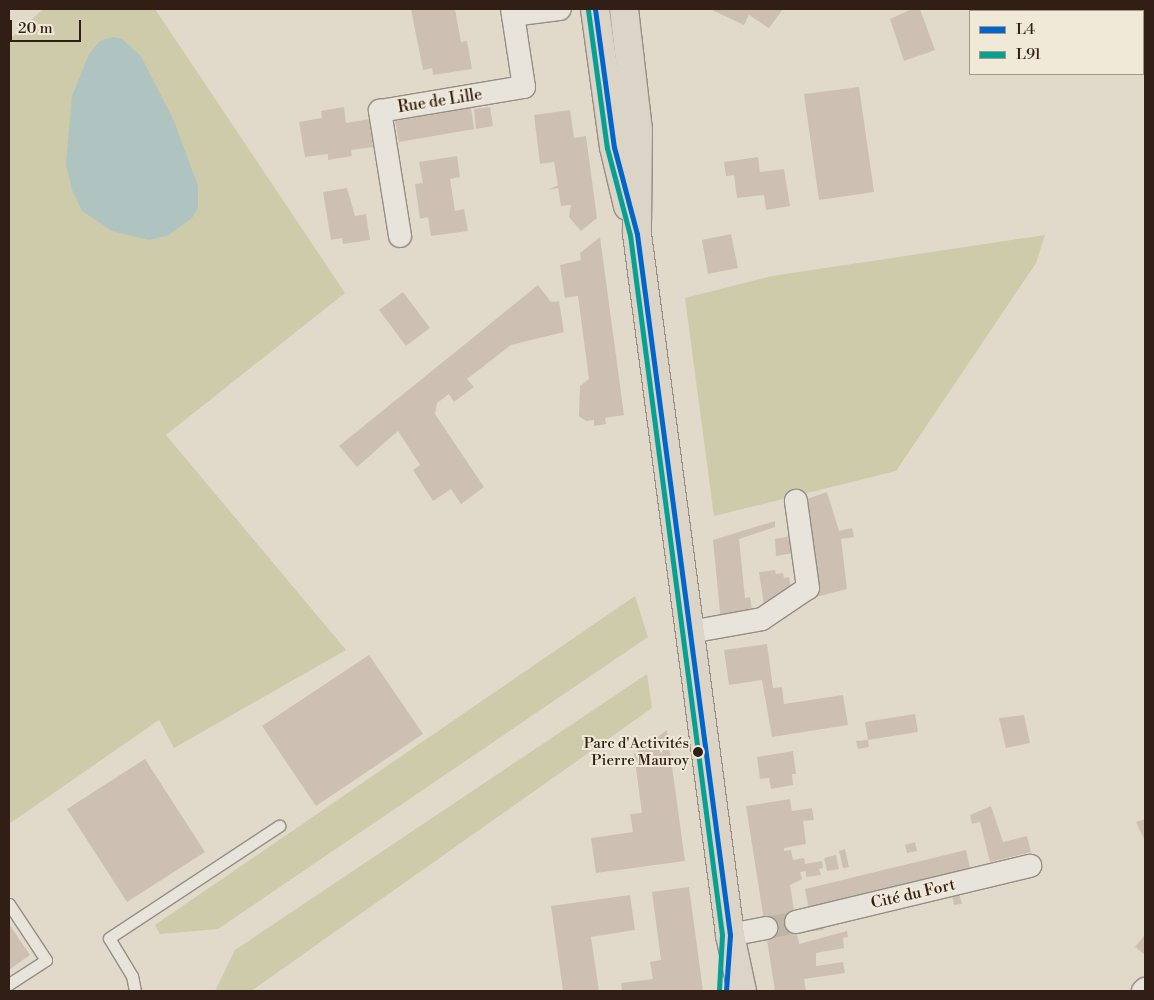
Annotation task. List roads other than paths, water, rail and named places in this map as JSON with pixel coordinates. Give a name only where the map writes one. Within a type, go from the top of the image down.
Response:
[{"type":"main road","points":[[594,9],[614,147],[637,234],[730,935],[742,991]]},
{"type":"main road","points":[[624,9],[638,130],[637,234]]},
{"type":"main road","points":[[726,991],[730,935]]},
{"type":"street","name":"Rue de Lille","points":[[400,236],[380,111],[524,87],[512,12],[560,9]]},
{"type":"street","points":[[690,632],[762,618],[808,588],[796,501]]},
{"type":"street","name":"Cité du Fort","points":[[796,922],[1030,866]]},
{"type":"street","points":[[730,935],[766,928]]},
{"type":"lane","points":[[135,991],[132,976],[109,938],[279,826]]},
{"type":"lane","points":[[9,904],[46,960],[9,984]]},
{"type":"tunnel","points":[[766,928],[796,922]]},
{"type":"place","name":"Parc d'Activités Pierre Mauroy","points":[[698,752]]}]
